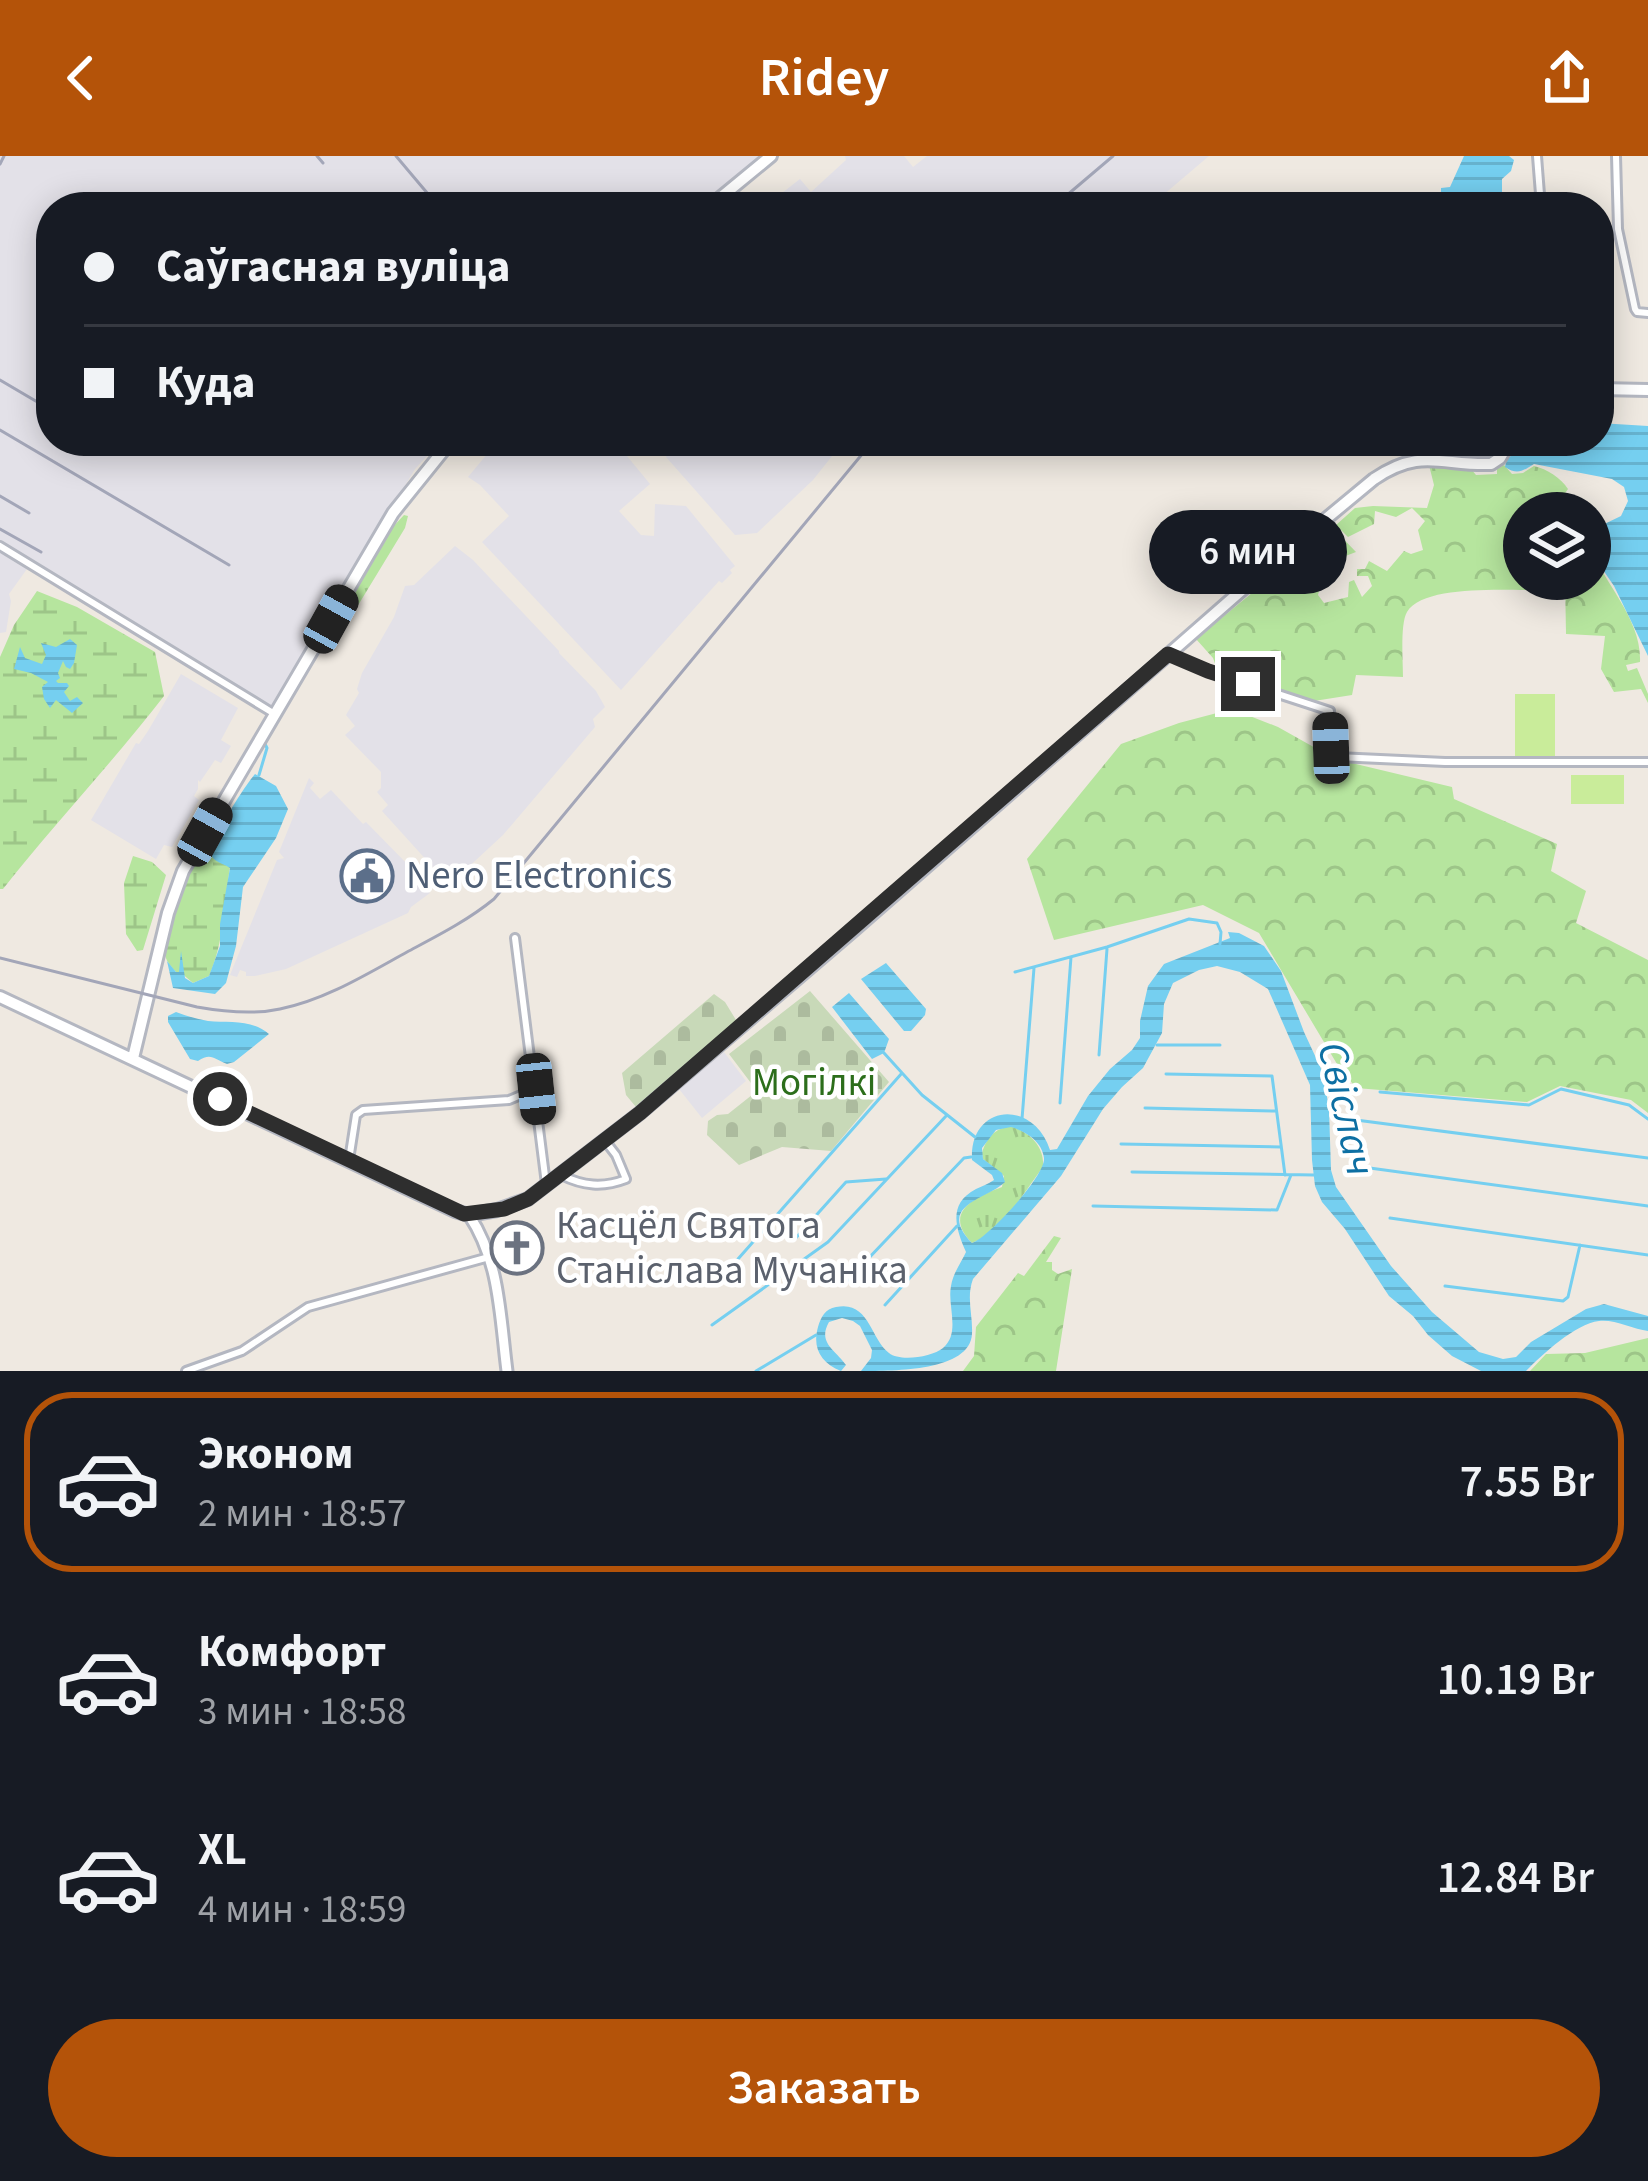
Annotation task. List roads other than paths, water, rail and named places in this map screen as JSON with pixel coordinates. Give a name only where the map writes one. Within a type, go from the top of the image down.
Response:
[{"type":"main road","points":[[727,192],[771,156]]},
{"type":"main road","points":[[1614,389],[1648,390]]},
{"type":"main road","points":[[133,1058],[175,892],[231,786],[393,513],[439,456]]},
{"type":"main road","points":[[0,997],[455,1211],[469,1215],[513,1206],[547,1186],[640,1113],[1378,476],[1418,460],[1491,464],[1501,456]]},
{"type":"street","points":[[1537,156],[1540,192]]},
{"type":"street","points":[[1616,156],[1619,237],[1635,309],[1648,313]]},
{"type":"street","points":[[0,546],[274,714]]},
{"type":"street","points":[[1168,654],[1330,710],[1331,748],[1337,757],[1445,763],[1648,762]]},
{"type":"street","points":[[515,938],[547,1186]]},
{"type":"street","points":[[349,1160],[356,1114],[362,1110],[508,1100],[536,1089]]},
{"type":"street","points":[[561,1175],[582,1185],[626,1179],[605,1140]]},
{"type":"street","points":[[469,1215],[490,1256],[507,1371]]},
{"type":"street","points":[[186,1371],[242,1351],[308,1307],[490,1256]]},
{"type":"water","points":[[1464,156],[1514,160],[1502,179],[1502,192],[1441,192],[1450,187]]},
{"type":"water","points":[[1614,424],[1648,426],[1648,656],[1611,582],[1611,521],[1621,516],[1628,501],[1624,487],[1612,479],[1534,464],[1513,471],[1505,467],[1507,457],[1614,456]]},
{"type":"water","points":[[70,639],[77,645],[74,663],[70,669],[63,661],[56,681],[67,683],[64,692],[70,701],[77,697],[83,703],[72,713],[56,700],[50,708],[42,687],[48,682],[14,669],[20,647],[25,658],[42,664],[46,655],[41,643],[56,647]]},
{"type":"water","points":[[255,774],[276,786],[288,809],[276,838],[243,887],[226,983],[215,994],[173,988],[167,961],[179,972],[181,951],[185,978],[193,983],[209,976],[220,946],[230,868],[213,858],[214,842]]},
{"type":"water","points":[[1228,932],[1239,933],[1264,946],[1281,971],[1323,1073],[1336,1187],[1391,1266],[1432,1312],[1479,1352],[1503,1359],[1516,1357],[1531,1342],[1586,1309],[1604,1304],[1648,1316],[1648,1331],[1611,1321],[1590,1323],[1526,1371],[1481,1371],[1452,1356],[1389,1296],[1322,1202],[1312,1160],[1310,1085],[1268,989],[1240,972],[1217,966],[1173,983],[1164,1004],[1162,1033],[1143,1068],[1103,1109],[1061,1176],[973,1279],[968,1346],[945,1362],[928,1366],[861,1371],[872,1350],[860,1326],[842,1318],[829,1322],[825,1335],[846,1365],[841,1371],[828,1364],[817,1348],[816,1335],[824,1314],[836,1307],[856,1309],[894,1356],[916,1357],[943,1348],[951,1335],[952,1281],[966,1252],[957,1226],[957,1209],[967,1195],[994,1180],[972,1160],[981,1128],[991,1119],[1017,1116],[1042,1133],[1050,1150],[1057,1149],[1088,1096],[1140,1038],[1148,986],[1164,964],[1230,938]],"holes":[[[1011,1127],[1040,1147],[1042,1166],[1015,1205],[972,1243],[962,1230],[962,1211],[1005,1182],[1002,1173],[983,1159],[982,1148],[996,1130]]]},
{"type":"water","points":[[886,963],[926,1009],[911,1031],[904,1031],[861,979]]},
{"type":"water","points":[[849,993],[889,1039],[884,1053],[872,1059],[832,1007]]},
{"type":"water","points":[[176,1012],[208,1021],[248,1024],[269,1034],[234,1062],[209,1057],[198,1061],[190,1059],[168,1022],[168,1016]]},
{"type":"waterway","points":[[259,775],[265,744]]},
{"type":"waterway","points":[[1015,972],[1189,919],[1217,923],[1220,944]]},
{"type":"waterway","points":[[1099,1055],[1107,949]]},
{"type":"waterway","points":[[1060,1103],[1071,957]]},
{"type":"waterway","points":[[1022,1119],[1034,968]]},
{"type":"waterway","points":[[1157,1045],[1220,1045]]},
{"type":"waterway","points":[[884,1053],[922,1095],[975,1137]]},
{"type":"waterway","points":[[738,1259],[902,1073]]},
{"type":"waterway","points":[[1166,1074],[1272,1076],[1285,1175]]},
{"type":"waterway","name":"Свіслач","points":[[1380,1092],[1529,1105],[1561,1089],[1629,1105],[1648,1119]]},
{"type":"waterway","points":[[1145,1108],[1275,1111]]},
{"type":"waterway","points":[[712,1325],[828,1242],[947,1115]]},
{"type":"waterway","name":"Свіслач","points":[[1356,1120],[1648,1158]]},
{"type":"waterway","points":[[1121,1144],[1281,1147]]},
{"type":"waterway","points":[[846,1282],[964,1158],[971,1157]]},
{"type":"waterway","name":"Свіслач","points":[[1355,1166],[1648,1206]]},
{"type":"waterway","points":[[1132,1172],[1314,1175]]},
{"type":"waterway","points":[[1093,1206],[1277,1210],[1291,1175]]},
{"type":"waterway","points":[[794,1240],[846,1182],[886,1179]]},
{"type":"waterway","points":[[1390,1218],[1648,1255]]},
{"type":"waterway","points":[[885,1305],[957,1226]]},
{"type":"waterway","points":[[1445,1286],[1563,1301],[1568,1297],[1580,1245]]},
{"type":"waterway","points":[[756,1371],[816,1335]]},
{"type":"railway","points":[[0,164],[4,156]]},
{"type":"railway","points":[[317,156],[323,163]]},
{"type":"railway","points":[[396,156],[426,192]]},
{"type":"railway","points":[[1071,192],[1113,156]]},
{"type":"railway","points":[[0,380],[36,401]]},
{"type":"railway","points":[[0,430],[36,451]]},
{"type":"railway","points":[[44,456],[229,565]]},
{"type":"railway","points":[[0,958],[197,1007],[260,1012],[329,993],[452,928],[494,899],[861,456]]},
{"type":"railway","points":[[0,496],[29,513]]},
{"type":"railway","points":[[0,529],[41,552]]},
{"type":"place","name":"Nero Electronics","points":[[367,876]]},
{"type":"place","name":"Касцёл Святога Станіслава Мучаніка","points":[[517,1248]]},
{"type":"park label","name":"Могілкі","points":[[814,1083]]}]
